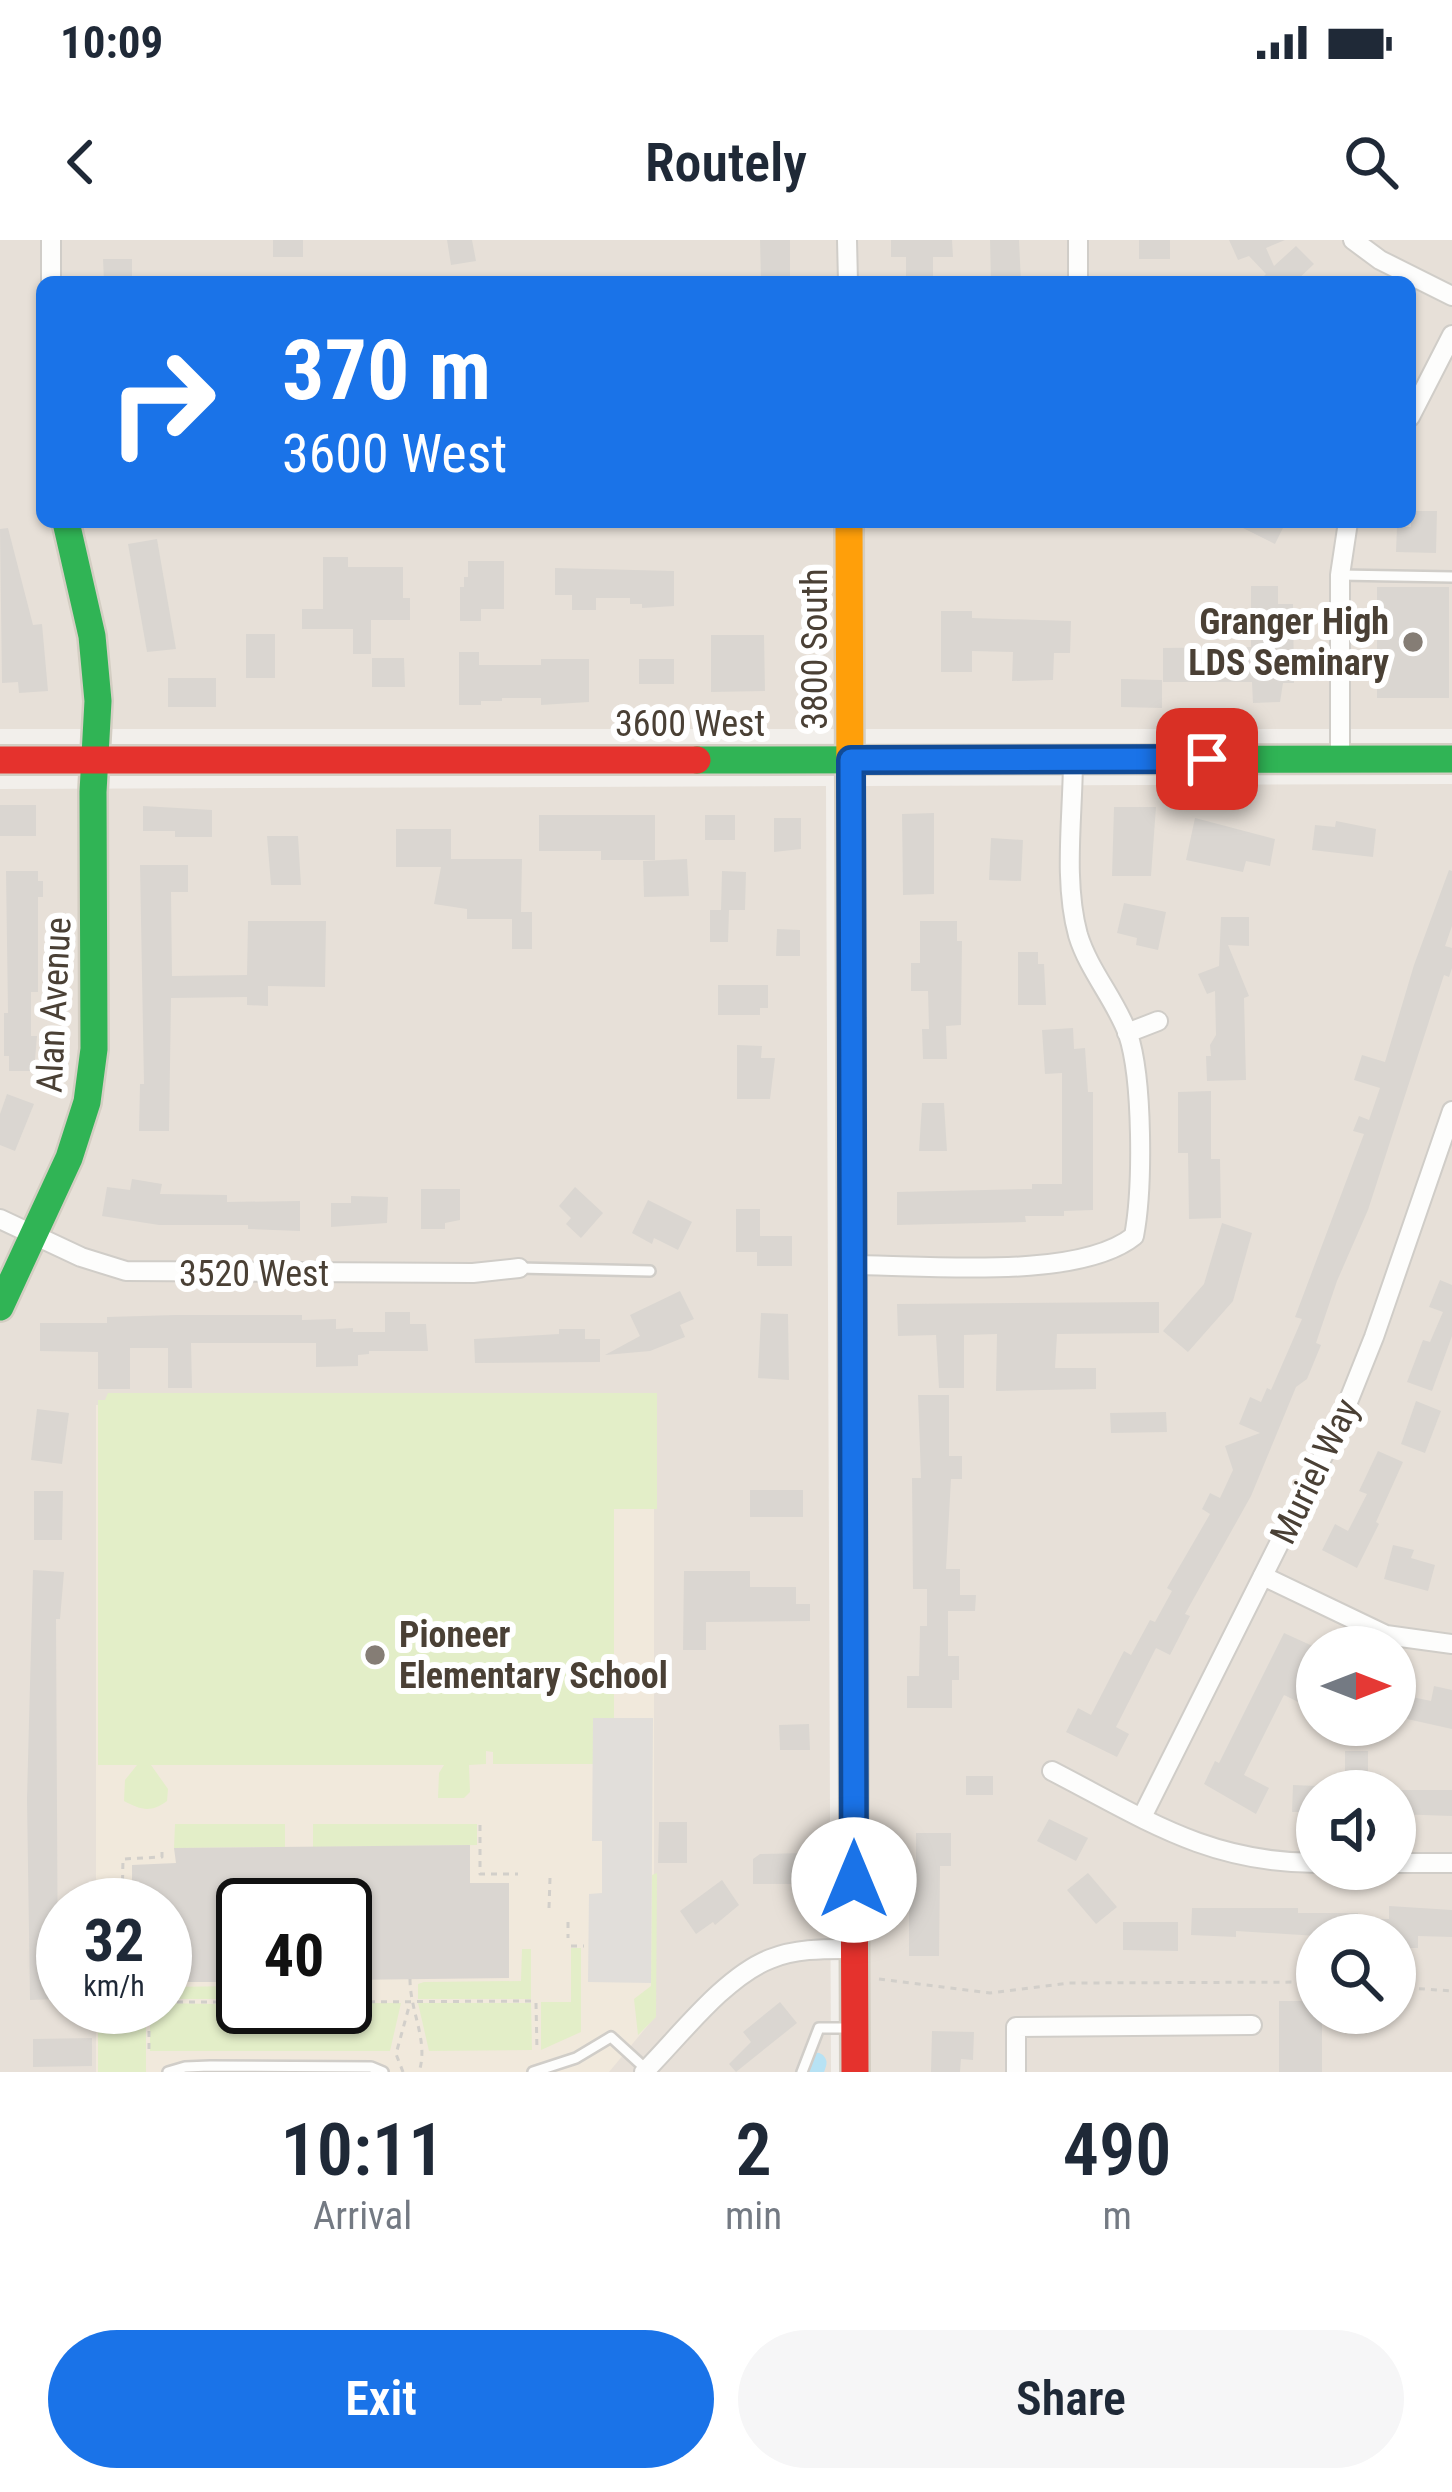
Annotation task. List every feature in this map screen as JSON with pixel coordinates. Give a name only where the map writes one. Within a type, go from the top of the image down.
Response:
[{"type":"street","points":[[51,240],[51,276]]},
{"type":"street","points":[[848,240],[848,276]]},
{"type":"street","points":[[1078,240],[1078,276]]},
{"type":"street","points":[[1352,240],[1412,276]]},
{"type":"street","points":[[1416,278],[1452,296]]},
{"type":"street","points":[[1416,405],[1452,335]]},
{"type":"street","name":"Alan Avenue","points":[[0,1307],[69,1158],[92,1076],[98,700],[92,636],[67,528]]},
{"type":"street","name":"3800 South","points":[[849,528],[855,2072]]},
{"type":"street","points":[[1340,759],[1340,575],[1347,528]]},
{"type":"street","points":[[853,1265],[1050,1264],[1106,1252],[1134,1236],[1138,1093],[1127,1033],[1086,956],[1074,912],[1073,759]]},
{"type":"street","name":"3600 West","points":[[0,760],[1452,759]]},
{"type":"street","points":[[1127,1033],[1158,1021]]},
{"type":"street","name":"Muriel Way","points":[[1142,1816],[1349,1401],[1444,1158],[1452,1111]]},
{"type":"street","name":"3520 West","points":[[0,1219],[96,1263],[139,1272],[473,1273],[519,1268]]},
{"type":"street","points":[[1263,1576],[1386,1635],[1452,1644]]},
{"type":"street","points":[[1052,1772],[1142,1816],[1171,1836],[1221,1853],[1296,1862]]},
{"type":"street","points":[[1416,1863],[1452,1863]]},
{"type":"street","points":[[645,2071],[730,1985],[758,1964],[798,1951],[855,1949]]},
{"type":"street","points":[[1016,2072],[1016,2027],[1252,2025]]},
{"type":"lane","points":[[1340,575],[1452,578]]},
{"type":"lane","points":[[519,1268],[650,1271]]},
{"type":"lane","points":[[802,2072],[819,2028],[855,2028]]},
{"type":"lane","points":[[533,2072],[575,2058],[611,2037],[645,2071]]},
{"type":"lane","points":[[168,2072],[210,2066],[383,2072]]},
{"type":"path","points":[[480,1825],[480,1874],[518,1874]]},
{"type":"path","points":[[123,1878],[123,1858],[162,1857],[162,1849]]},
{"type":"path","points":[[549,1908],[550,1878]]},
{"type":"path","points":[[568,1922],[568,1938]]},
{"type":"path","points":[[571,1946],[584,1946]]},
{"type":"path","points":[[871,1977],[990,1993],[1069,1983],[1296,1982]]},
{"type":"path","points":[[403,2072],[396,2054],[410,2002],[410,1979]]},
{"type":"path","points":[[1416,1988],[1452,1991]]},
{"type":"path","points":[[372,2002],[534,2002],[537,2053]]},
{"type":"path","points":[[410,2002],[425,2054],[419,2072]]},
{"type":"path","points":[[148,2034],[148,2055]]},
{"type":"shaded area","points":[[0,240],[1452,240],[1452,729],[0,729]]},
{"type":"shaded area","points":[[1452,784],[1452,2072],[869,2072],[865,786]]},
{"type":"shaded area","points":[[826,786],[831,2072],[0,2072],[0,789]]},
{"type":"shaded area","name":"Pioneer Elementary School","points":[[96,1405],[654,1405],[654,2018],[609,2072],[96,2072],[96,2034],[192,2034],[192,1878],[96,1878]]},
{"type":"shaded area","points":[[593,1718],[653,1718],[651,1983],[588,1982],[589,1894],[602,1893],[602,1841],[592,1841]]},
{"type":"green space","points":[[108,1393],[657,1393],[657,1509],[614,1509],[614,1718],[593,1719],[593,1764],[493,1764],[493,1752],[486,1751],[486,1764],[469,1765],[470,1792],[464,1798],[438,1798],[444,1765],[151,1765],[168,1789],[167,1801],[146,1809],[124,1801],[125,1780],[137,1765],[98,1765],[98,1400],[105,1400]]},
{"type":"green space","points":[[175,1824],[285,1824],[285,1847],[174,1848]]},
{"type":"green space","points":[[313,1824],[477,1824],[477,1845],[313,1847]]},
{"type":"green space","points":[[657,1873],[656,2017],[638,2035],[634,1999],[651,1986],[652,1875]]},
{"type":"green space","points":[[571,1948],[581,1948],[581,2032],[541,2050],[541,2002],[571,2002]]},
{"type":"green space","points":[[522,1949],[531,1949],[531,1999],[418,1999],[418,1984],[424,1982],[521,1981]]},
{"type":"green space","points":[[216,1986],[216,1999],[192,1999],[192,1987]]},
{"type":"green space","points":[[372,2003],[401,2003],[390,2051],[150,2051],[150,2034],[192,2034],[192,2004],[216,2004],[216,2034],[372,2034]]},
{"type":"green space","points":[[418,2003],[531,2003],[532,2050],[429,2051]]},
{"type":"green space","points":[[98,2034],[146,2034],[146,2072],[98,2072]]},
{"type":"building","points":[[273,240],[303,240],[303,257],[273,257]]},
{"type":"building","points":[[447,240],[472,240],[476,261],[451,265]]},
{"type":"building","points":[[760,240],[790,240],[790,276],[761,276]]},
{"type":"building","points":[[891,240],[952,240],[953,257],[933,257],[933,276],[906,276],[906,257],[891,257]]},
{"type":"building","points":[[990,240],[1019,240],[1021,276],[991,276]]},
{"type":"building","points":[[1139,240],[1170,240],[1170,259],[1139,259]]},
{"type":"building","points":[[1229,240],[1285,240],[1266,248],[1274,266],[1296,246],[1314,264],[1301,276],[1264,276],[1249,256],[1238,260]]},
{"type":"building","points":[[103,259],[132,259],[132,276],[104,276]]},
{"type":"building","points":[[1416,511],[1437,511],[1436,553],[1396,552],[1397,528],[1416,528]]},
{"type":"building","points":[[8,528],[33,625],[42,624],[48,691],[19,693],[18,682],[2,683],[0,529]]},
{"type":"building","points":[[1243,528],[1283,528],[1275,544]]},
{"type":"building","points":[[157,539],[176,649],[147,652],[128,544]]},
{"type":"building","points":[[323,557],[348,557],[348,567],[403,567],[403,598],[410,598],[410,620],[371,620],[371,654],[353,654],[353,629],[302,629],[302,609],[323,609]]},
{"type":"building","points":[[468,561],[504,561],[504,609],[481,609],[481,621],[460,621],[460,587],[468,577]]},
{"type":"building","points":[[555,568],[674,571],[674,606],[642,608],[642,604],[630,604],[630,598],[596,598],[596,610],[572,610],[572,595],[555,595]]},
{"type":"building","points":[[1251,586],[1278,586],[1278,604],[1293,604],[1294,683],[1283,683],[1280,702],[1253,703],[1252,682],[1163,682],[1163,648],[1251,647]]},
{"type":"building","name":"Granger High LDS Seminary","points":[[1377,587],[1449,587],[1449,698],[1377,698]]},
{"type":"building","points":[[941,611],[972,611],[972,618],[1071,621],[1070,653],[1054,653],[1053,680],[1012,681],[1013,652],[972,651],[972,672],[941,672]]},
{"type":"building","points":[[246,634],[275,634],[275,678],[246,678]]},
{"type":"building","points":[[711,635],[764,635],[765,691],[711,692]]},
{"type":"building","points":[[459,652],[479,652],[479,665],[589,659],[589,702],[541,705],[541,698],[502,698],[459,705]]},
{"type":"building","points":[[372,658],[404,658],[405,687],[372,687]]},
{"type":"building","points":[[639,659],[674,659],[674,684],[639,684]]},
{"type":"building","points":[[168,678],[216,678],[216,707],[168,707]]},
{"type":"building","points":[[1121,679],[1162,680],[1162,708],[1121,707]]},
{"type":"building","points":[[0,805],[36,805],[36,836],[0,836]]},
{"type":"building","points":[[143,806],[212,810],[212,837],[143,831]]},
{"type":"building","points":[[1114,807],[1156,807],[1151,876],[1112,876]]},
{"type":"building","points":[[934,813],[934,894],[903,895],[902,814]]},
{"type":"building","points":[[539,815],[655,815],[655,860],[601,860],[601,851],[539,851]]},
{"type":"building","points":[[705,815],[735,815],[735,840],[705,840]]},
{"type":"building","points":[[774,818],[801,818],[801,849],[774,852]]},
{"type":"building","points":[[1195,818],[1275,839],[1270,866],[1246,861],[1243,872],[1186,860]]},
{"type":"building","points":[[1336,821],[1376,829],[1373,857],[1312,850],[1315,825],[1335,827]]},
{"type":"building","points":[[396,829],[451,829],[451,859],[522,859],[521,912],[532,912],[532,949],[512,949],[512,919],[467,919],[467,909],[434,904],[441,867],[396,867]]},
{"type":"building","points":[[267,836],[298,836],[301,885],[271,885]]},
{"type":"building","points":[[991,838],[1023,840],[1021,881],[989,880]]},
{"type":"building","points":[[687,859],[689,896],[644,897],[643,861]]},
{"type":"building","points":[[140,865],[188,865],[188,892],[171,892],[172,976],[247,975],[248,921],[326,921],[325,987],[268,986],[268,1006],[247,1005],[247,997],[171,998],[169,1131],[139,1131],[140,1084],[144,1084]]},
{"type":"building","points":[[1449,870],[1452,926],[1445,946],[1452,948],[1452,968],[1449,977],[1444,975],[1368,1210],[1337,1281],[1316,1343],[1321,1345],[1307,1379],[1296,1387],[1251,1496],[1185,1614],[1190,1616],[1170,1655],[1156,1648],[1116,1727],[1129,1734],[1117,1757],[1066,1732],[1078,1708],[1091,1715],[1124,1651],[1131,1655],[1150,1620],[1155,1622],[1172,1591],[1167,1588],[1210,1514],[1202,1509],[1210,1493],[1220,1498],[1233,1470],[1225,1446],[1260,1433],[1239,1424],[1250,1397],[1261,1402],[1267,1388],[1271,1390],[1302,1319],[1295,1317],[1364,1134],[1353,1131],[1359,1116],[1369,1120],[1380,1088],[1354,1080],[1362,1055],[1385,1062]]},
{"type":"building","points":[[6,871],[38,871],[38,881],[43,881],[43,897],[38,897],[38,992],[31,992],[31,1036],[37,1036],[34,1071],[9,1071],[9,1056],[4,1056]]},
{"type":"building","points":[[722,871],[746,872],[745,910],[721,910]]},
{"type":"building","points":[[1124,903],[1166,912],[1158,950],[1136,945],[1137,938],[1117,933]]},
{"type":"building","points":[[710,910],[729,910],[728,942],[710,942]]},
{"type":"building","points":[[1221,917],[1249,917],[1249,946],[1228,945],[1249,996],[1244,998],[1246,1080],[1207,1081],[1206,1056],[1211,1056],[1216,1035],[1215,991],[1207,994],[1198,974],[1219,966]]},
{"type":"building","points":[[920,921],[957,921],[957,941],[962,941],[961,1025],[946,1026],[947,1059],[923,1059],[922,1029],[929,1029],[928,991],[911,991],[911,963],[920,963]]},
{"type":"building","points":[[777,929],[800,930],[800,956],[776,956]]},
{"type":"building","points":[[1018,952],[1038,952],[1038,964],[1044,964],[1046,1005],[1018,1005]]},
{"type":"building","points":[[718,985],[768,985],[768,1008],[760,1008],[760,1015],[718,1015]]},
{"type":"building","points":[[1073,1028],[1074,1049],[1085,1048],[1088,1092],[1093,1092],[1093,1210],[1025,1216],[1026,1222],[897,1225],[897,1192],[1062,1184],[1062,1073],[1045,1074],[1042,1030]]},
{"type":"building","points":[[737,1045],[762,1046],[761,1058],[775,1058],[770,1099],[737,1099]]},
{"type":"building","points":[[1211,1091],[1211,1159],[1220,1159],[1221,1218],[1189,1219],[1188,1153],[1178,1153],[1178,1092]]},
{"type":"building","points":[[7,1094],[34,1104],[15,1151],[0,1145],[0,1114]]},
{"type":"building","points":[[922,1103],[944,1103],[947,1151],[919,1151]]},
{"type":"building","points":[[132,1179],[162,1184],[160,1194],[227,1195],[227,1202],[300,1201],[300,1231],[248,1229],[248,1225],[159,1225],[102,1216],[107,1187],[130,1190]]},
{"type":"building","points":[[575,1187],[603,1213],[581,1238],[566,1224],[571,1218],[559,1206]]},
{"type":"building","points":[[421,1189],[460,1189],[460,1220],[445,1223],[445,1229],[421,1229]]},
{"type":"building","points":[[351,1196],[388,1197],[387,1223],[331,1227],[331,1203],[351,1203]]},
{"type":"building","points":[[648,1200],[692,1222],[678,1250],[632,1233]]},
{"type":"building","points":[[736,1209],[760,1209],[760,1236],[792,1236],[792,1266],[757,1266],[757,1252],[736,1252]]},
{"type":"building","points":[[1222,1223],[1252,1233],[1233,1301],[1188,1352],[1163,1331],[1204,1284]]},
{"type":"building","points":[[1440,1280],[1452,1285],[1452,1336],[1432,1391],[1407,1382],[1423,1340],[1430,1342],[1443,1312],[1429,1307]]},
{"type":"building","points":[[680,1291],[694,1319],[680,1325],[685,1337],[650,1351],[605,1355],[640,1336],[630,1315]]},
{"type":"building","points":[[1159,1302],[1159,1333],[1057,1334],[1055,1368],[1096,1368],[1096,1389],[996,1391],[997,1334],[964,1335],[964,1388],[939,1388],[936,1335],[898,1336],[897,1304]]},
{"type":"building","points":[[385,1312],[410,1312],[410,1324],[426,1324],[428,1351],[369,1351],[358,1355],[358,1366],[316,1367],[316,1343],[191,1343],[192,1388],[168,1388],[168,1348],[130,1348],[130,1389],[98,1389],[98,1352],[40,1351],[40,1323],[107,1323],[107,1317],[302,1315],[302,1320],[336,1319],[336,1329],[385,1332]]},
{"type":"building","points":[[761,1313],[788,1314],[789,1380],[758,1378]]},
{"type":"building","points":[[559,1329],[585,1329],[585,1339],[600,1339],[600,1362],[475,1363],[474,1339],[559,1334]]},
{"type":"building","points":[[918,1395],[949,1395],[949,1456],[962,1456],[962,1479],[951,1479],[946,1569],[960,1569],[960,1595],[976,1595],[975,1611],[948,1611],[948,1656],[959,1656],[959,1680],[952,1680],[952,1708],[907,1708],[907,1676],[919,1676],[920,1626],[927,1626],[927,1589],[913,1589],[912,1478],[921,1478]]},
{"type":"building","points":[[1416,1401],[1441,1411],[1425,1453],[1401,1444]]},
{"type":"building","points":[[37,1409],[69,1413],[62,1464],[31,1460]]},
{"type":"building","points":[[1166,1412],[1167,1432],[1111,1433],[1110,1413]]},
{"type":"building","points":[[1378,1451],[1403,1462],[1357,1568],[1322,1550],[1335,1524],[1348,1531],[1367,1494],[1359,1491]]},
{"type":"building","points":[[750,1490],[803,1490],[803,1517],[750,1517]]},
{"type":"building","points":[[34,1491],[63,1491],[62,1540],[34,1540]]},
{"type":"building","points":[[1393,1545],[1414,1550],[1411,1558],[1435,1565],[1428,1591],[1384,1579]]},
{"type":"building","points":[[33,1570],[64,1572],[60,1619],[56,1619],[57,1878],[36,1878],[36,2000],[30,2000],[27,1799]]},
{"type":"building","points":[[684,1571],[750,1571],[750,1587],[796,1587],[796,1604],[810,1604],[810,1621],[706,1622],[706,1650],[683,1650]]},
{"type":"building","points":[[1284,1633],[1296,1638],[1296,1701],[1284,1695],[1244,1775],[1269,1788],[1256,1814],[1204,1784],[1215,1761],[1219,1763]]},
{"type":"building","points":[[1434,1686],[1452,1690],[1452,1729],[1416,1721],[1416,1698],[1431,1701]]},
{"type":"building","points":[[809,1724],[810,1750],[780,1750],[779,1725]]},
{"type":"building","points":[[1345,1751],[1368,1751],[1368,1770],[1345,1770]]},
{"type":"building","points":[[966,1776],[993,1776],[993,1795],[966,1795]]},
{"type":"building","points":[[1293,1785],[1296,1785],[1296,1812],[1292,1812]]},
{"type":"building","points":[[1416,1790],[1452,1790],[1452,1816],[1416,1815]]},
{"type":"building","points":[[1049,1819],[1088,1838],[1076,1861],[1037,1841]]},
{"type":"building","points":[[659,1822],[687,1822],[687,1863],[658,1863]]},
{"type":"building","points":[[916,1833],[951,1833],[951,1866],[940,1866],[939,1956],[909,1956],[909,1892],[916,1892]]},
{"type":"building","points":[[470,1845],[470,1883],[509,1883],[509,1978],[372,1980],[372,1878],[216,1878],[216,1982],[192,1982],[192,1878],[132,1878],[132,1865],[176,1863],[174,1848]]},
{"type":"building","points":[[806,1853],[807,1884],[753,1884],[753,1859],[760,1854]]},
{"type":"building","points":[[1088,1873],[1117,1907],[1096,1924],[1067,1890]]},
{"type":"building","points":[[722,1880],[739,1905],[696,1934],[680,1911]]},
{"type":"building","points":[[1389,1906],[1452,1910],[1452,1937],[1418,1936],[1416,1948],[1416,1914],[1389,1914]]},
{"type":"building","points":[[1192,1908],[1358,1913],[1296,1914],[1296,1935],[1236,1931],[1236,1937],[1191,1935]]},
{"type":"building","points":[[1123,1922],[1178,1922],[1178,1951],[1123,1950]]},
{"type":"building","points":[[1279,2001],[1296,2001],[1296,2034],[1322,2034],[1322,2072],[1279,2072]]},
{"type":"building","points":[[780,2002],[797,2023],[736,2072],[729,2064],[751,2042],[743,2032]]},
{"type":"building","points":[[932,2031],[974,2032],[973,2060],[961,2059],[960,2072],[931,2072]]},
{"type":"building","points":[[92,2038],[92,2066],[33,2067],[33,2039]]},
{"type":"waterway","points":[[813,2072],[816,2063]]},
{"type":"traffic: fast","points":[[0,1307],[69,1158],[87,1102],[94,1049],[93,792],[98,701],[92,636],[67,528]]},
{"type":"traffic: fast","points":[[697,760],[1452,759]]},
{"type":"traffic: slow","points":[[849,528],[852,1328]]},
{"type":"traffic: jam","points":[[0,760],[697,760]]},
{"type":"traffic: jam","points":[[852,1328],[855,2072]]},
{"type":"place","name":"Granger High LDS Seminary","points":[[1413,642]]},
{"type":"place","name":"Pioneer Elementary School","points":[[375,1655]]},
{"type":"route","points":[[854,1880],[851,760],[1207,759]]}]
